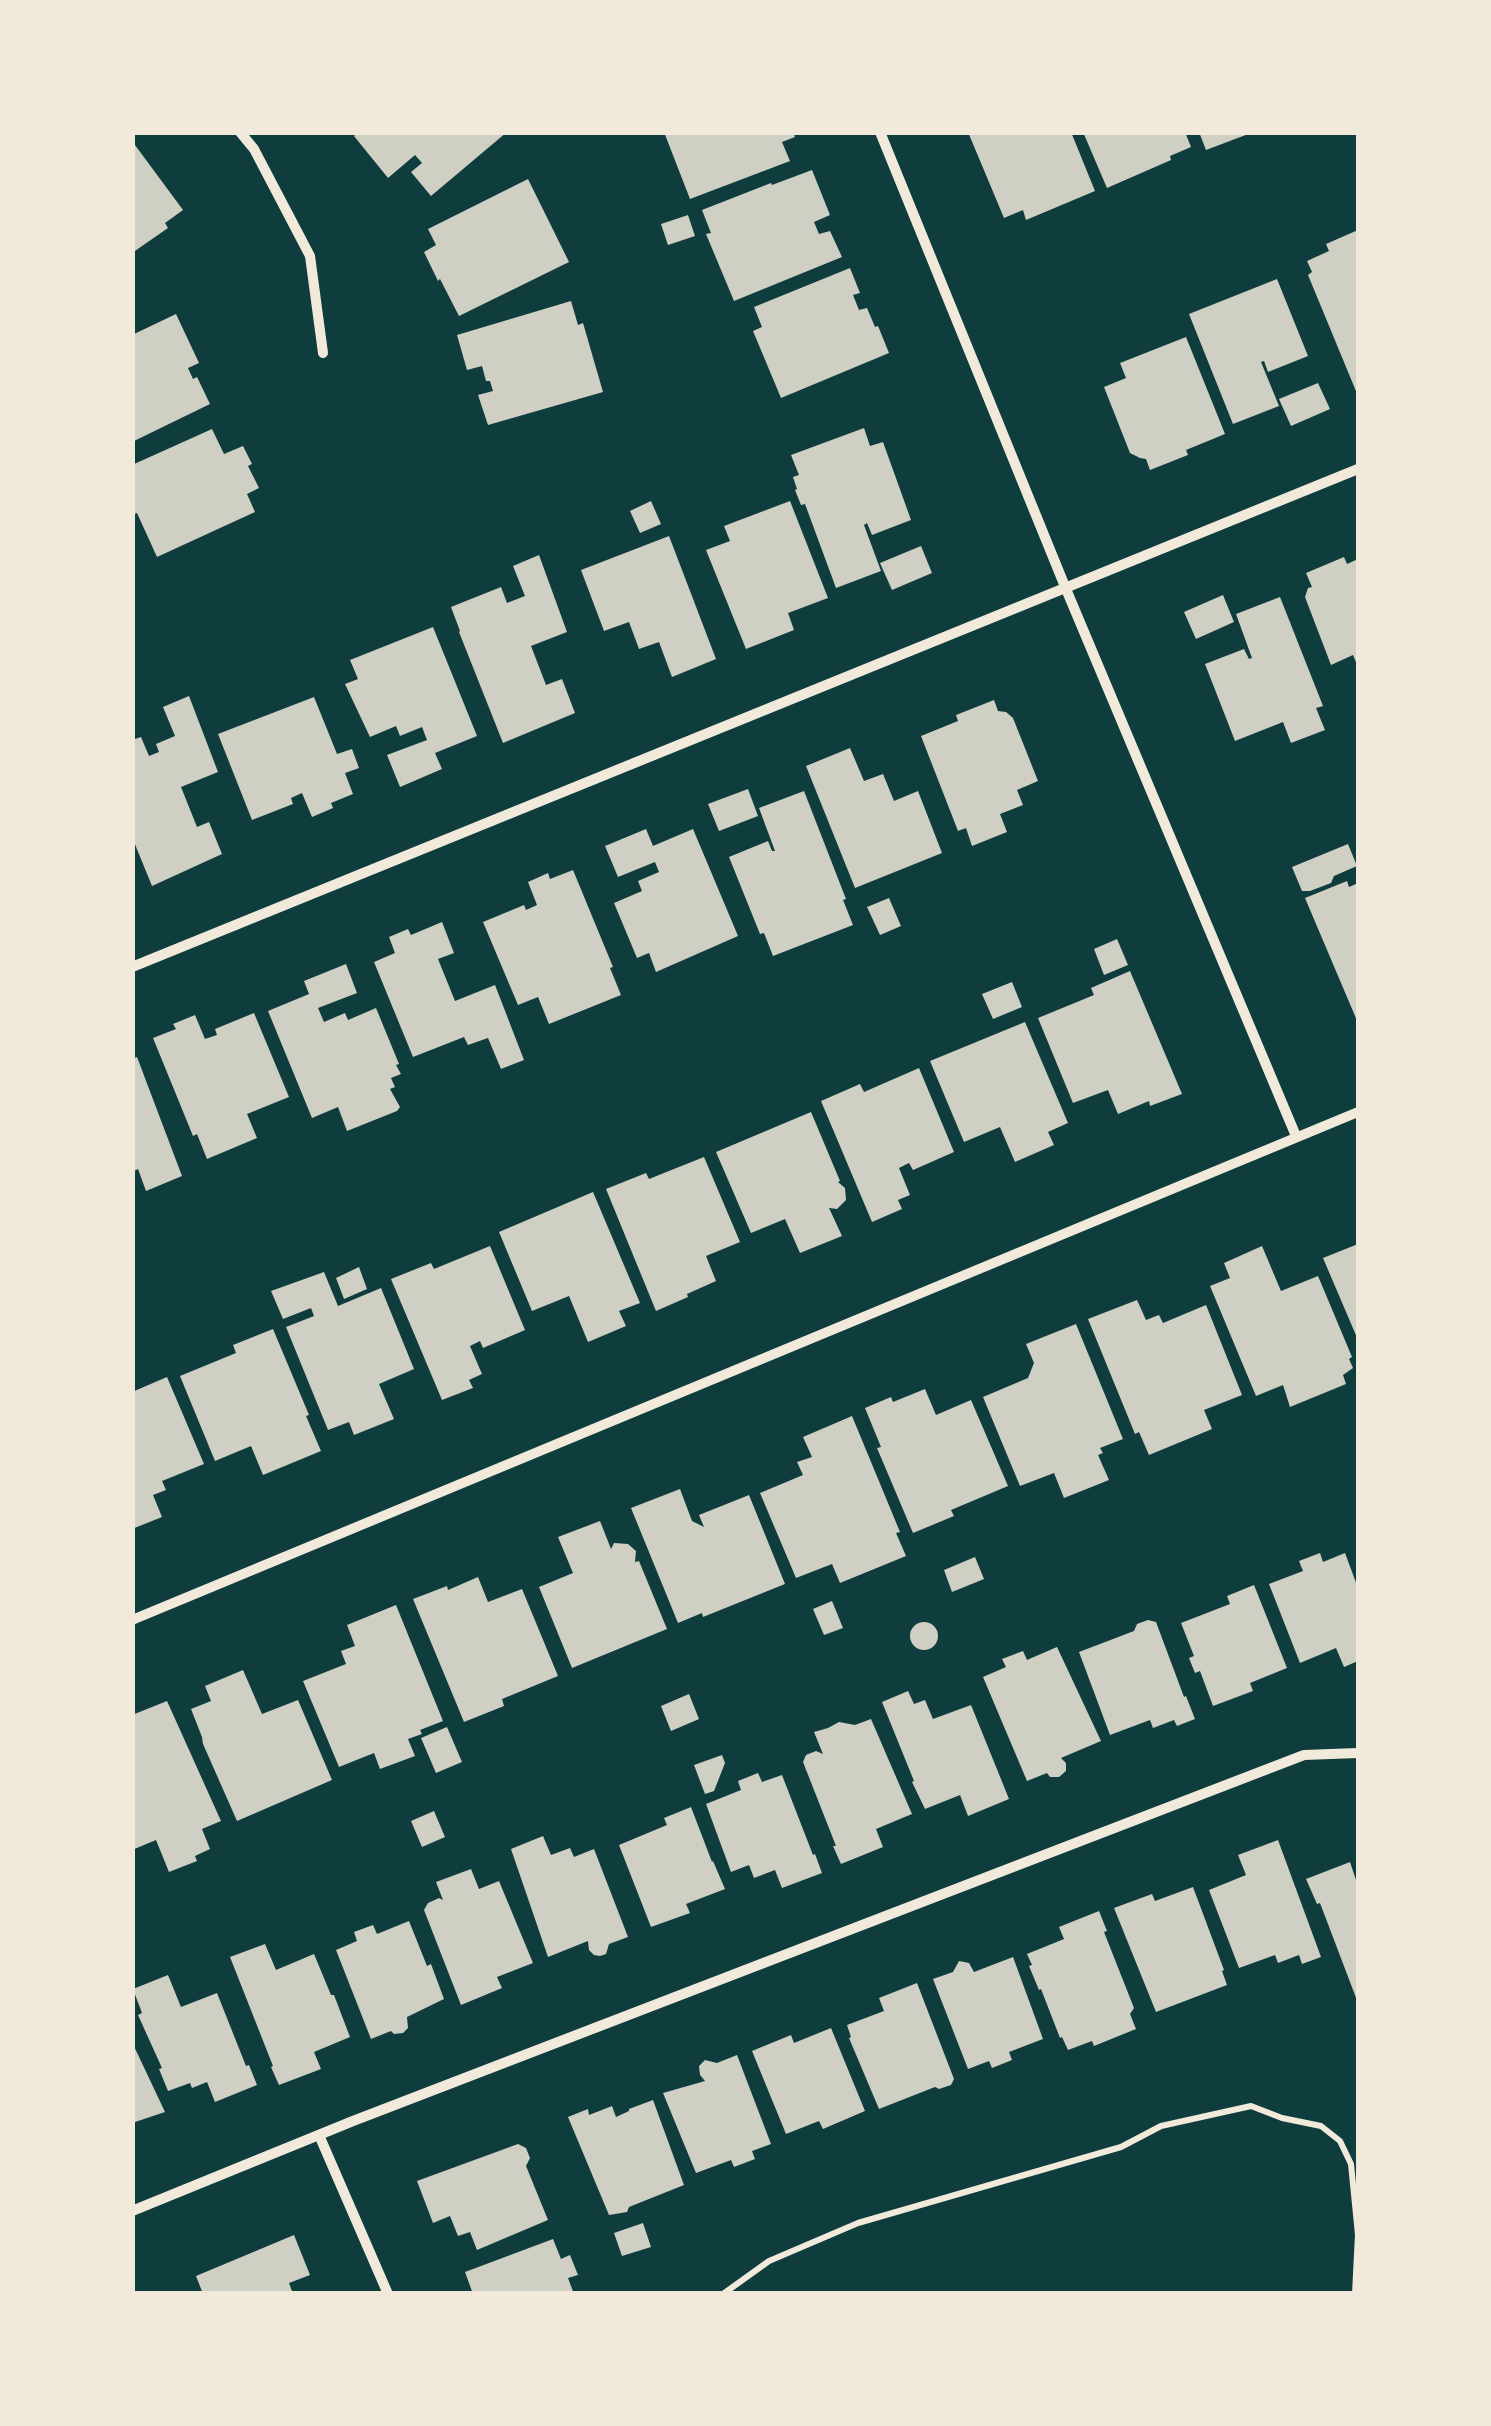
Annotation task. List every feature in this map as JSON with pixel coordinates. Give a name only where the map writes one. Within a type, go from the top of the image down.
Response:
[{"type":"street","points":[[240,132],[254,149],[310,256],[323,353]]},
{"type":"street","points":[[880,132],[1066,589],[1296,1136]]},
{"type":"street","points":[[132,967],[1358,469]]},
{"type":"street","points":[[132,1620],[1358,1112]]},
{"type":"street","points":[[132,2211],[318,2135],[1304,1756],[1358,1753]]},
{"type":"street","points":[[318,2135],[388,2294]]},
{"type":"path","points":[[723,2294],[770,2261],[858,2223],[1120,2147],[1162,2126],[1252,2106],[1282,2118],[1321,2126],[1340,2141],[1352,2164],[1358,2235],[1354,2294]]},
{"type":"building","points":[[358,132],[507,132],[431,196],[411,172],[422,163],[415,155],[388,178],[354,136]]},
{"type":"building","points":[[664,132],[793,132],[795,137],[782,142],[790,161],[690,199]]},
{"type":"building","points":[[968,132],[1071,132],[1095,191],[1026,220],[1023,210],[1004,218]]},
{"type":"building","points":[[1083,132],[1185,132],[1191,147],[1107,188]]},
{"type":"building","points":[[1199,132],[1251,132],[1251,133],[1206,150]]},
{"type":"building","points":[[132,141],[183,210],[165,223],[168,228],[132,253]]},
{"type":"building","points":[[812,170],[830,215],[814,222],[819,234],[830,231],[842,257],[734,301],[706,234],[711,233],[702,210]]},
{"type":"building","points":[[528,179],[569,262],[459,316],[424,252],[436,245],[428,229]]},
{"type":"building","points":[[688,215],[695,236],[668,245],[661,224]]},
{"type":"building","points":[[1358,230],[1358,396],[1308,275],[1312,272],[1307,261],[1329,251],[1326,244]]},
{"type":"building","points":[[850,268],[860,293],[853,295],[859,310],[867,308],[889,353],[781,398],[753,331],[762,327],[754,307]]},
{"type":"building","points":[[1277,279],[1308,356],[1268,372],[1264,361],[1261,362],[1279,406],[1233,424],[1189,314]]},
{"type":"building","points":[[571,301],[578,325],[583,323],[603,392],[488,425],[478,395],[493,391],[490,381],[486,381],[482,366],[467,370],[457,335]]},
{"type":"building","points":[[176,314],[199,363],[188,368],[210,404],[132,442],[132,335]]},
{"type":"building","points":[[1186,337],[1225,434],[1150,470],[1146,459],[1130,453],[1104,387],[1126,378],[1120,363]]},
{"type":"building","points":[[1318,383],[1330,409],[1291,426],[1279,399]]},
{"type":"building","points":[[864,428],[870,446],[883,442],[911,520],[872,535],[867,523],[864,525],[881,571],[836,588],[805,504],[801,505],[795,490],[793,477],[799,475],[791,455]]},
{"type":"building","points":[[212,429],[224,454],[243,446],[259,488],[247,494],[255,512],[157,557],[137,513],[132,515],[132,465]]},
{"type":"building","points":[[651,501],[661,524],[640,533],[630,511]]},
{"type":"building","points":[[790,501],[828,598],[788,613],[794,630],[746,649],[706,550],[730,541],[724,526]]},
{"type":"building","points":[[669,536],[716,659],[672,677],[659,642],[639,649],[629,622],[604,631],[581,570]]},
{"type":"building","points":[[921,546],[932,573],[892,590],[880,563]]},
{"type":"building","points":[[539,555],[567,632],[531,646],[546,685],[562,679],[575,713],[503,743],[451,607],[501,587],[507,603],[525,596],[513,566]]},
{"type":"building","points":[[1344,557],[1347,564],[1358,559],[1358,667],[1353,655],[1331,665],[1305,597],[1312,587],[1306,573]]},
{"type":"building","points":[[1223,595],[1234,622],[1196,639],[1184,612]]},
{"type":"building","points":[[1280,597],[1323,706],[1316,708],[1325,730],[1291,743],[1283,722],[1235,741],[1205,664],[1244,649],[1252,658],[1236,614]]},
{"type":"building","points":[[433,627],[477,736],[435,753],[442,769],[400,787],[387,755],[427,740],[422,727],[400,736],[396,726],[370,737],[345,684],[358,679],[350,660]]},
{"type":"building","points":[[189,696],[218,772],[181,787],[197,827],[209,822],[222,854],[152,886],[132,837],[132,740],[141,737],[149,756],[159,752],[156,744],[175,736],[163,707]]},
{"type":"building","points":[[314,697],[337,754],[352,749],[359,768],[345,773],[353,794],[312,817],[302,793],[291,798],[293,804],[252,820],[218,734]]},
{"type":"building","points":[[994,700],[998,711],[1013,718],[1038,781],[1017,790],[1023,805],[1000,814],[1007,832],[972,846],[966,828],[958,831],[921,736],[958,721],[956,715]]},
{"type":"building","points":[[850,748],[864,781],[883,774],[894,801],[918,791],[942,853],[855,888],[806,766]]},
{"type":"building","points":[[748,789],[758,816],[719,831],[708,804]]},
{"type":"building","points":[[804,791],[853,925],[773,956],[729,857],[768,841],[775,851],[759,808]]},
{"type":"building","points":[[646,829],[653,846],[693,829],[738,936],[656,972],[649,953],[637,958],[614,903],[642,891],[638,881],[659,872],[655,862],[618,877],[605,846]]},
{"type":"building","points":[[1348,844],[1357,866],[1334,876],[1331,883],[1302,891],[1292,867]]},
{"type":"building","points":[[573,870],[621,995],[549,1024],[538,997],[518,1005],[483,922],[524,905],[526,910],[537,905],[528,882],[548,873],[550,879]]},
{"type":"building","points":[[1347,881],[1349,887],[1358,883],[1358,1023],[1305,898]]},
{"type":"building","points":[[889,898],[901,926],[880,935],[867,907]]},
{"type":"building","points":[[442,922],[454,953],[438,959],[455,1001],[495,985],[524,1060],[501,1069],[488,1038],[468,1045],[464,1037],[413,1057],[374,962],[395,953],[389,937],[408,929],[411,935]]},
{"type":"building","points":[[1117,939],[1128,965],[1104,975],[1094,949]]},
{"type":"building","points":[[346,964],[357,993],[318,1008],[324,1022],[345,1013],[348,1020],[376,1008],[401,1074],[391,1078],[395,1087],[390,1089],[400,1107],[397,1111],[347,1131],[338,1107],[312,1118],[268,1011],[309,994],[304,981]]},
{"type":"building","points":[[1130,971],[1182,1094],[1150,1106],[1149,1101],[1118,1114],[1108,1090],[1073,1103],[1038,1018],[1094,995],[1091,988]]},
{"type":"building","points":[[1012,982],[1022,1007],[993,1019],[982,994]]},
{"type":"building","points":[[254,1013],[289,1097],[247,1114],[257,1138],[207,1159],[197,1134],[193,1136],[153,1038],[176,1029],[173,1024],[195,1015],[205,1039],[217,1035],[215,1029]]},
{"type":"building","points":[[1025,1022],[1068,1123],[1048,1132],[1054,1145],[1015,1162],[1000,1127],[964,1142],[930,1061]]},
{"type":"building","points":[[137,1057],[182,1176],[146,1191],[138,1169],[132,1172],[132,1059]]},
{"type":"building","points":[[919,1068],[954,1152],[913,1170],[909,1163],[899,1168],[910,1195],[898,1200],[902,1209],[872,1222],[821,1101],[860,1084],[864,1092]]},
{"type":"building","points":[[811,1112],[838,1182],[845,1188],[846,1200],[837,1209],[829,1208],[842,1236],[800,1253],[785,1219],[751,1233],[716,1152]]},
{"type":"building","points":[[704,1157],[740,1242],[706,1256],[716,1281],[656,1311],[606,1189],[646,1173],[649,1179]]},
{"type":"building","points":[[593,1192],[640,1303],[619,1311],[626,1326],[588,1342],[569,1296],[532,1311],[499,1232]]},
{"type":"building","points":[[1358,1244],[1358,1340],[1323,1258]]},
{"type":"building","points":[[490,1246],[525,1330],[483,1348],[480,1341],[470,1346],[482,1374],[469,1380],[473,1388],[442,1400],[391,1279],[431,1263],[434,1269]]},
{"type":"building","points":[[1262,1246],[1281,1291],[1318,1276],[1352,1357],[1349,1359],[1353,1368],[1343,1375],[1346,1384],[1290,1407],[1283,1385],[1256,1396],[1210,1286],[1230,1278],[1224,1263]]},
{"type":"building","points":[[359,1267],[367,1289],[344,1299],[336,1278]]},
{"type":"building","points":[[324,1272],[338,1306],[381,1288],[414,1369],[379,1384],[394,1419],[354,1435],[349,1422],[328,1430],[286,1327],[314,1316],[311,1308],[283,1319],[271,1291]]},
{"type":"building","points":[[1137,1300],[1146,1320],[1159,1315],[1163,1323],[1206,1305],[1242,1395],[1204,1410],[1212,1429],[1149,1455],[1139,1432],[1135,1434],[1088,1319]]},
{"type":"building","points":[[1076,1324],[1123,1439],[1100,1448],[1103,1453],[1098,1455],[1109,1480],[1064,1498],[1054,1473],[1020,1486],[983,1397],[1028,1378],[1034,1363],[1026,1344]]},
{"type":"building","points":[[273,1329],[321,1451],[263,1475],[251,1446],[215,1461],[180,1376],[236,1353],[233,1345]]},
{"type":"building","points":[[167,1377],[204,1464],[162,1481],[166,1490],[153,1495],[162,1517],[132,1529],[132,1392]]},
{"type":"building","points":[[925,1389],[936,1415],[971,1400],[1008,1486],[951,1510],[954,1516],[913,1533],[877,1448],[881,1447],[865,1408]]},
{"type":"building","points":[[852,1416],[900,1532],[896,1533],[906,1556],[840,1583],[832,1564],[796,1578],[760,1493],[803,1475],[797,1462],[812,1457],[803,1437]]},
{"type":"building","points":[[680,1489],[692,1521],[704,1527],[699,1515],[749,1495],[785,1584],[678,1623],[631,1508]]},
{"type":"building","points":[[600,1521],[611,1549],[614,1543],[628,1544],[636,1551],[635,1562],[639,1561],[667,1629],[572,1668],[539,1587],[573,1573],[558,1537]]},
{"type":"building","points":[[1320,1553],[1323,1562],[1345,1553],[1358,1588],[1358,1661],[1344,1667],[1336,1648],[1300,1663],[1269,1584],[1303,1571],[1299,1561]]},
{"type":"building","points":[[975,1557],[984,1579],[952,1592],[944,1570]]},
{"type":"building","points":[[478,1577],[488,1602],[522,1589],[558,1676],[502,1699],[504,1706],[464,1722],[413,1599]]},
{"type":"building","points":[[1254,1585],[1287,1668],[1250,1683],[1253,1691],[1213,1706],[1200,1671],[1195,1673],[1189,1658],[1194,1656],[1181,1623],[1230,1604],[1227,1596]]},
{"type":"building","points":[[832,1601],[843,1628],[824,1635],[813,1609]]},
{"type":"building","points":[[396,1605],[443,1721],[408,1739],[415,1756],[380,1769],[374,1753],[339,1767],[303,1681],[346,1664],[341,1651],[355,1646],[347,1625]]},
{"type":"building","points":[[924,1622],[934,1626],[938,1636],[934,1646],[924,1650],[914,1646],[910,1636],[914,1626]]},
{"type":"building","points":[[1156,1622],[1195,1719],[1177,1726],[1174,1720],[1153,1728],[1150,1720],[1110,1735],[1079,1652],[1134,1631],[1137,1624]]},
{"type":"building","points":[[1057,1647],[1101,1741],[1061,1758],[1066,1771],[1059,1777],[1047,1773],[1027,1781],[983,1677],[1006,1667],[1002,1659],[1023,1651],[1027,1660]]},
{"type":"building","points":[[243,1670],[262,1714],[298,1700],[332,1780],[237,1821],[191,1709],[211,1701],[205,1686]]},
{"type":"building","points":[[908,1691],[914,1704],[925,1700],[933,1719],[971,1705],[1009,1799],[968,1816],[960,1795],[925,1809],[882,1702]]},
{"type":"building","points":[[689,1694],[699,1719],[671,1731],[661,1706]]},
{"type":"building","points":[[167,1701],[221,1821],[202,1829],[210,1849],[195,1856],[197,1861],[169,1872],[156,1840],[132,1850],[132,1715]]},
{"type":"building","points":[[871,1719],[912,1814],[876,1829],[883,1847],[841,1864],[803,1762],[806,1755],[816,1751],[823,1754],[814,1732],[839,1722],[855,1725]]},
{"type":"building","points":[[447,1727],[462,1762],[436,1773],[421,1738]]},
{"type":"building","points":[[722,1755],[725,1763],[714,1791],[705,1794],[694,1765]]},
{"type":"building","points":[[758,1773],[762,1782],[782,1775],[822,1873],[782,1888],[775,1870],[754,1878],[749,1865],[731,1872],[706,1804],[741,1790],[738,1781]]},
{"type":"building","points":[[691,1807],[725,1889],[686,1904],[690,1913],[651,1927],[619,1845],[667,1825],[664,1818]]},
{"type":"building","points":[[434,1811],[445,1837],[422,1847],[411,1821]]},
{"type":"building","points":[[543,1836],[551,1855],[570,1848],[574,1857],[594,1849],[628,1937],[609,1944],[606,1954],[594,1955],[588,1941],[548,1957],[511,1849]]},
{"type":"building","points":[[1278,1840],[1321,1957],[1302,1964],[1299,1955],[1278,1963],[1275,1955],[1239,1968],[1209,1890],[1246,1875],[1238,1855]]},
{"type":"building","points":[[1350,1862],[1358,1879],[1358,2003],[1320,1903],[1317,1904],[1306,1879]]},
{"type":"building","points":[[471,1869],[479,1889],[499,1881],[533,1963],[497,1977],[502,1988],[461,2005],[424,1910],[428,1903],[443,1900],[436,1882]]},
{"type":"building","points":[[1193,1887],[1227,1985],[1156,2012],[1114,1908],[1152,1894],[1155,1901]]},
{"type":"building","points":[[1099,1911],[1134,2008],[1130,2014],[1136,2029],[1094,2046],[1092,2041],[1068,2050],[1039,1990],[1027,1954],[1064,1939],[1059,1927]]},
{"type":"building","points":[[409,1921],[444,1999],[407,2017],[408,2028],[403,2033],[391,2031],[371,2039],[336,1950],[357,1941],[354,1932],[373,1925],[377,1934]]},
{"type":"building","points":[[265,1944],[276,1970],[314,1954],[350,2037],[314,2052],[321,2069],[279,2085],[230,1957]]},
{"type":"building","points":[[1013,1957],[1043,2039],[1009,2052],[1012,2060],[992,2068],[989,2061],[968,2069],[933,1979],[953,1972],[959,1961],[969,1963],[974,1972]]},
{"type":"building","points":[[168,1975],[181,2007],[217,1993],[257,2085],[215,2102],[207,2082],[168,2091],[138,2015],[142,2013],[133,1989]]},
{"type":"building","points":[[917,1983],[954,2079],[951,2085],[935,2087],[879,2109],[847,2025],[884,2011],[879,1998]]},
{"type":"building","points":[[831,2028],[865,2111],[823,2129],[819,2121],[786,2134],[752,2051],[791,2035],[794,2043]]},
{"type":"building","points":[[132,2042],[165,2112],[132,2123]]},
{"type":"building","points":[[737,2055],[771,2144],[752,2151],[755,2159],[734,2167],[731,2160],[696,2173],[663,2093],[705,2081],[699,2066],[705,2060],[717,2063]]},
{"type":"building","points":[[653,2100],[684,2185],[629,2207],[627,2212],[609,2215],[568,2117],[588,2109],[589,2115],[612,2106],[616,2117]]},
{"type":"building","points":[[518,2144],[526,2148],[530,2158],[526,2166],[548,2220],[477,2250],[470,2232],[458,2236],[450,2216],[433,2223],[417,2181]]},
{"type":"building","points":[[643,2223],[651,2247],[622,2256],[614,2233]]},
{"type":"building","points":[[294,2235],[310,2275],[289,2283],[293,2294],[203,2294],[196,2276]]},
{"type":"building","points":[[553,2239],[561,2259],[570,2255],[578,2275],[568,2278],[574,2294],[473,2294],[465,2272]]}]
